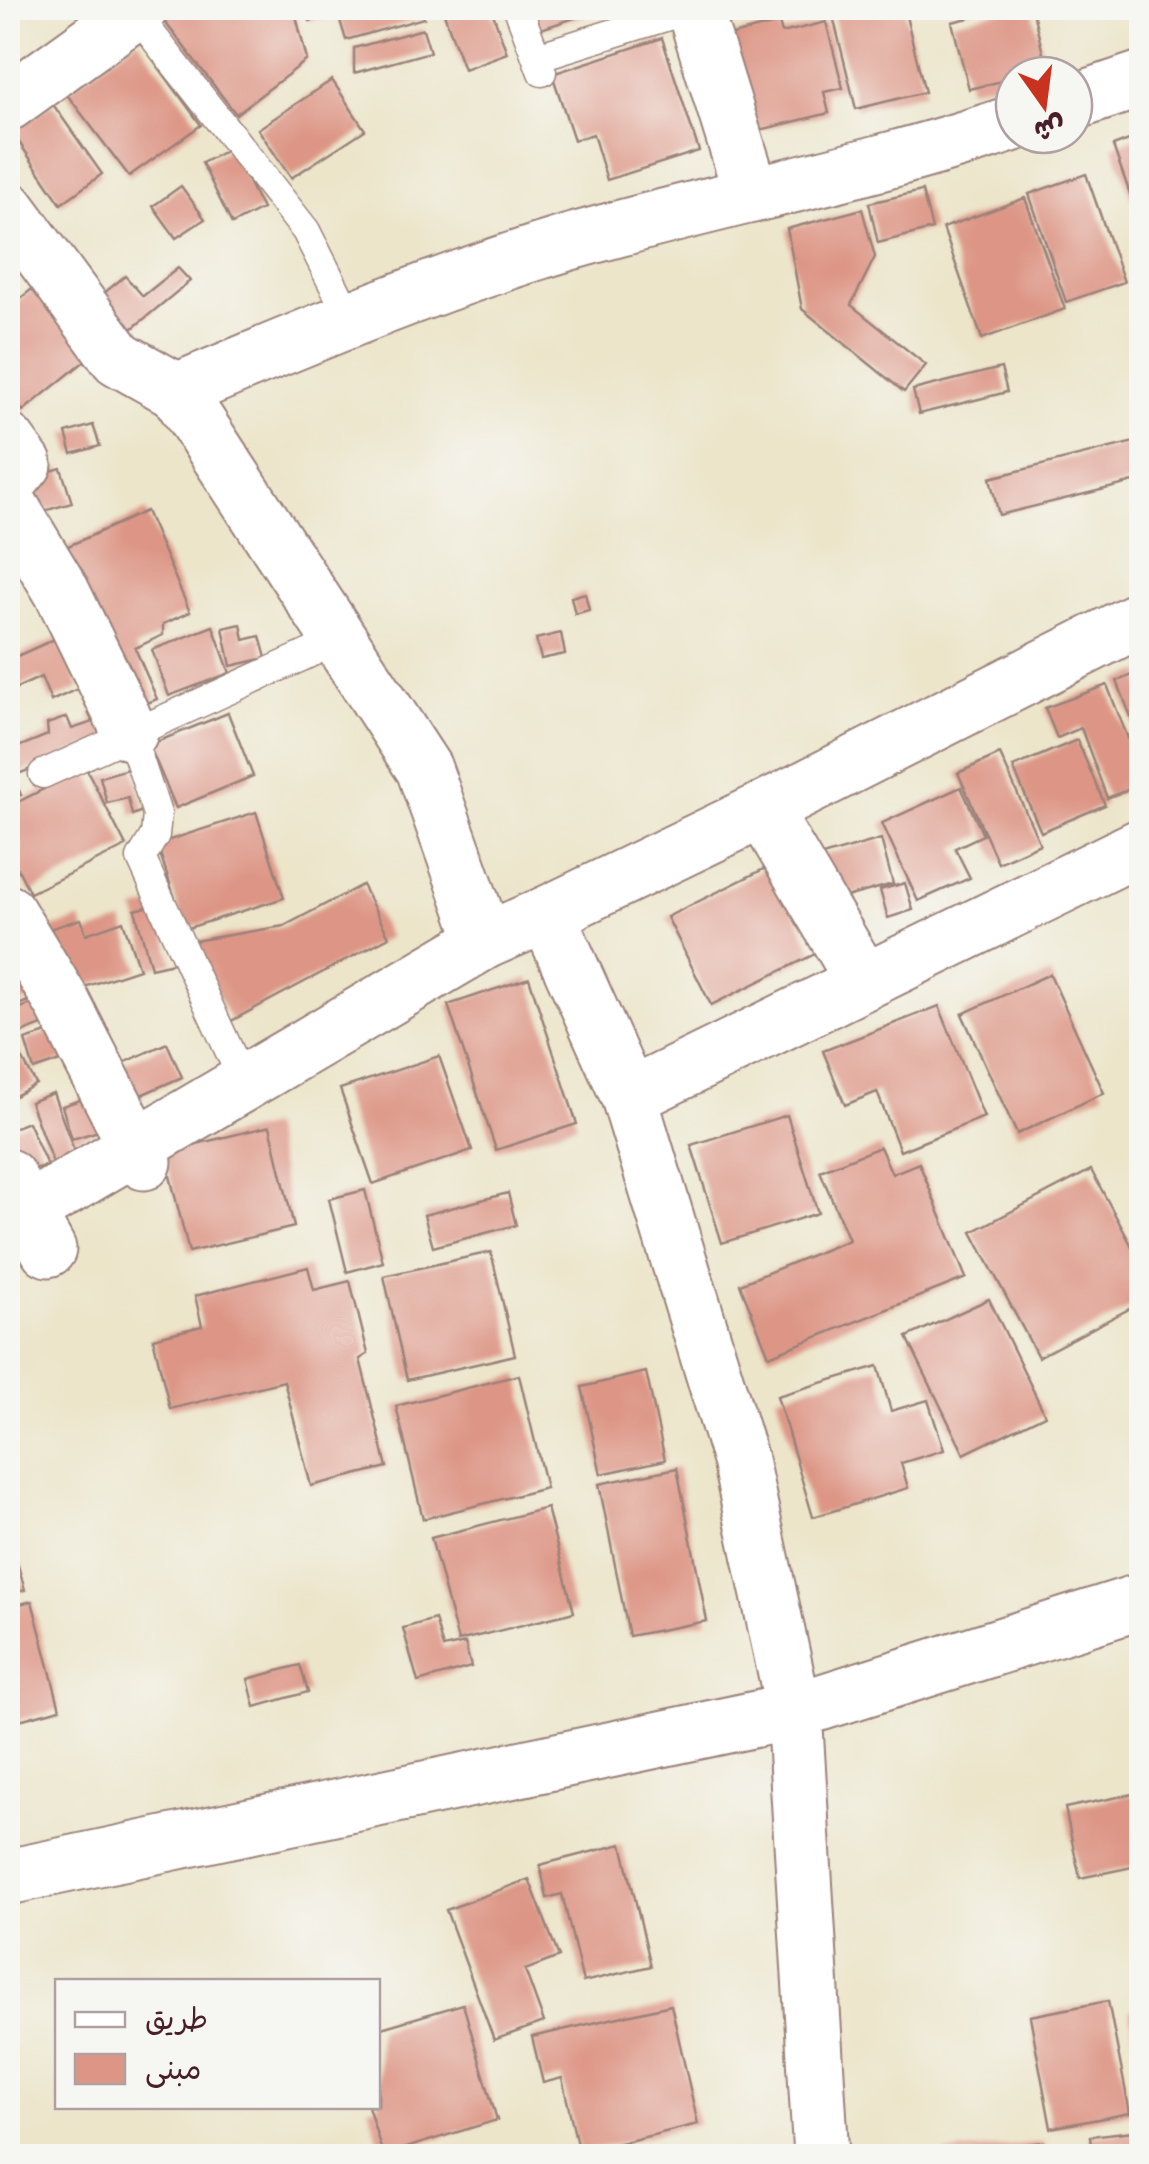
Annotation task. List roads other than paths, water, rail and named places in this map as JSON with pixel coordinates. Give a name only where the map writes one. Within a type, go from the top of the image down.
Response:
[{"type":"street","points":[[694,8],[752,195]]},
{"type":"street","points":[[9,98],[137,10]]},
{"type":"street","points":[[1094,95],[1142,79]]},
{"type":"street","points":[[177,392],[350,318],[566,244],[948,145],[994,129]]},
{"type":"street","points":[[8,209],[118,358],[177,392],[424,769],[485,942]]},
{"type":"street","points":[[8,442],[24,464],[8,483]]},
{"type":"street","points":[[8,502],[62,592],[130,732]]},
{"type":"street","points":[[22,1215],[140,1154],[244,1083],[485,942],[763,810],[1142,618]]},
{"type":"street","points":[[763,810],[864,982]]},
{"type":"street","points":[[629,1097],[1142,846]]},
{"type":"street","points":[[8,914],[62,1002],[140,1154]]},
{"type":"street","points":[[548,914],[629,1097],[740,1460],[794,1711],[821,2156]]},
{"type":"street","points":[[8,1877],[794,1711],[1142,1601]]},
{"type":"lane","points":[[518,8],[540,65],[694,8]]},
{"type":"lane","points":[[137,10],[306,231],[350,318]]},
{"type":"lane","points":[[43,774],[340,640]]},
{"type":"lane","points":[[130,732],[157,814],[155,835],[141,858],[244,1083]]}]
